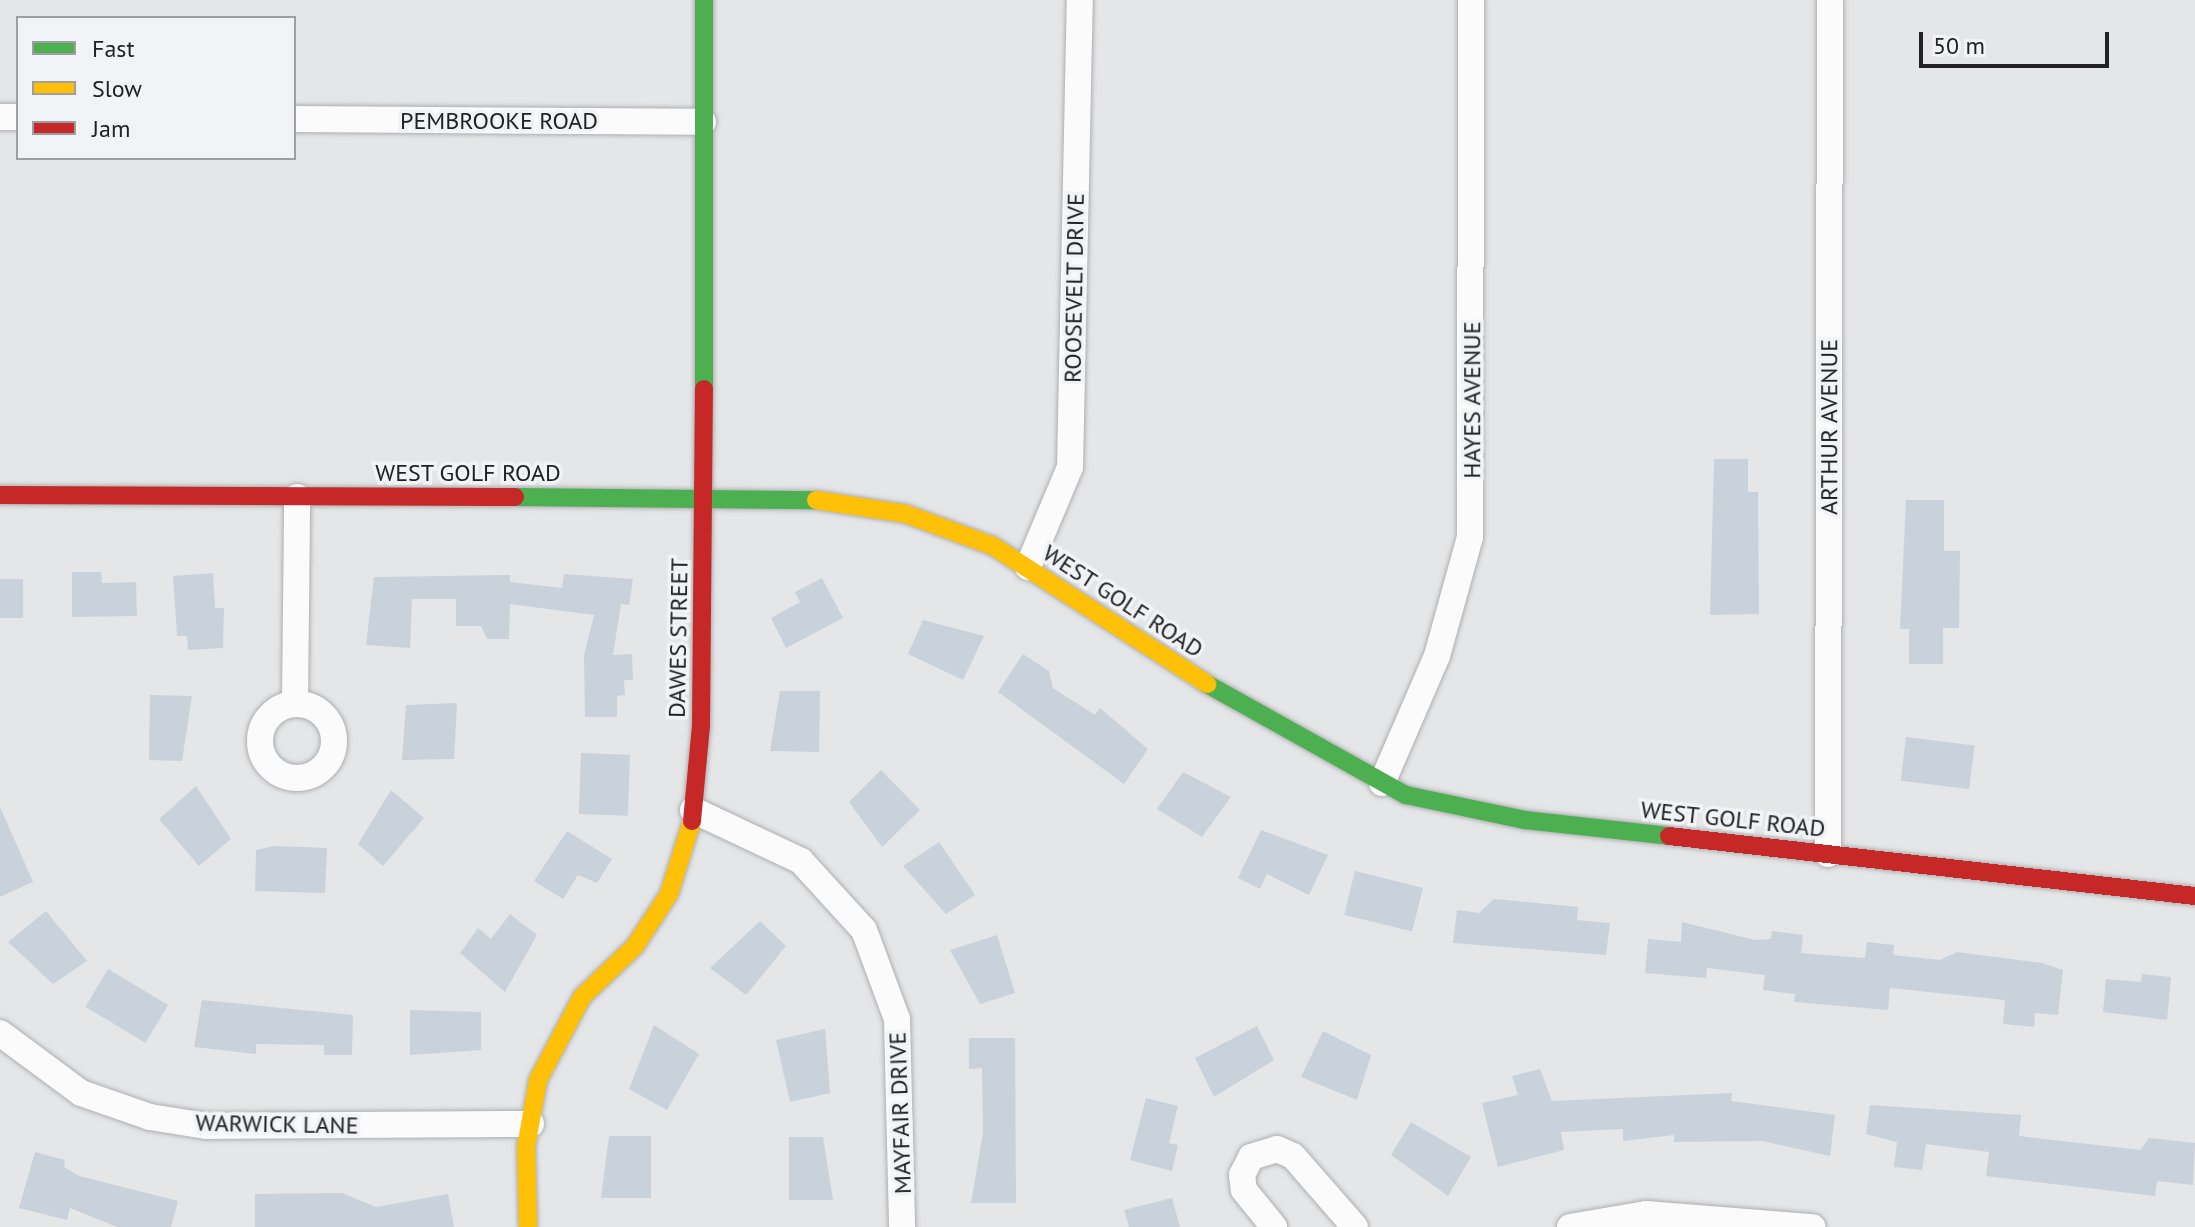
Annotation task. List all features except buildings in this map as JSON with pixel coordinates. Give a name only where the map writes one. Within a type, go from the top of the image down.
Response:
[{"type":"street","name":"DAWES STREET","points":[[528,1227],[531,1124],[538,1080],[582,997],[635,946],[669,894],[693,810],[704,497],[704,0]]},
{"type":"street","name":"ROOSEVELT DRIVE","points":[[1028,567],[1070,467],[1080,0]]},
{"type":"street","name":"HAYES AVENUE","points":[[1382,783],[1437,656],[1470,537],[1471,0]]},
{"type":"street","name":"ARTHUR AVENUE","points":[[1828,854],[1830,0]]},
{"type":"street","name":"PEMBROOKE ROAD","points":[[296,119],[703,122]]},
{"type":"street","name":"WEST GOLF ROAD","points":[[0,495],[704,497],[820,500],[906,514],[955,528],[1028,567],[1272,726],[1406,795],[1525,820],[2195,896]]},
{"type":"street","points":[[295,704],[297,497]]},
{"type":"street","name":"MAYFAIR DRIVE","points":[[693,810],[801,861],[864,930],[883,971],[901,1047],[902,1227]]},
{"type":"street","name":"WARWICK LANE","points":[[3,1043],[81,1093],[193,1124],[531,1124]]},
{"type":"street","points":[[1274,1227],[1244,1190],[1242,1175],[1251,1157],[1277,1149],[1293,1156],[1355,1227]]},
{"type":"street","points":[[1570,1227],[1646,1214],[1812,1227]]},
{"type":"traffic: fast","points":[[704,0],[704,389]]},
{"type":"traffic: fast","points":[[515,497],[816,500]]},
{"type":"traffic: fast","points":[[1207,684],[1406,795],[1525,820],[1669,836]]},
{"type":"traffic: slow","points":[[816,500],[906,514],[993,546],[1207,684]]},
{"type":"traffic: slow","points":[[528,1227],[526,1147],[538,1080],[582,997],[635,946],[669,894],[692,821]]},
{"type":"traffic: jam","points":[[692,821],[701,726],[704,389]]},
{"type":"traffic: jam","points":[[0,495],[515,497]]},
{"type":"traffic: jam","points":[[1669,836],[2195,896]]}]
